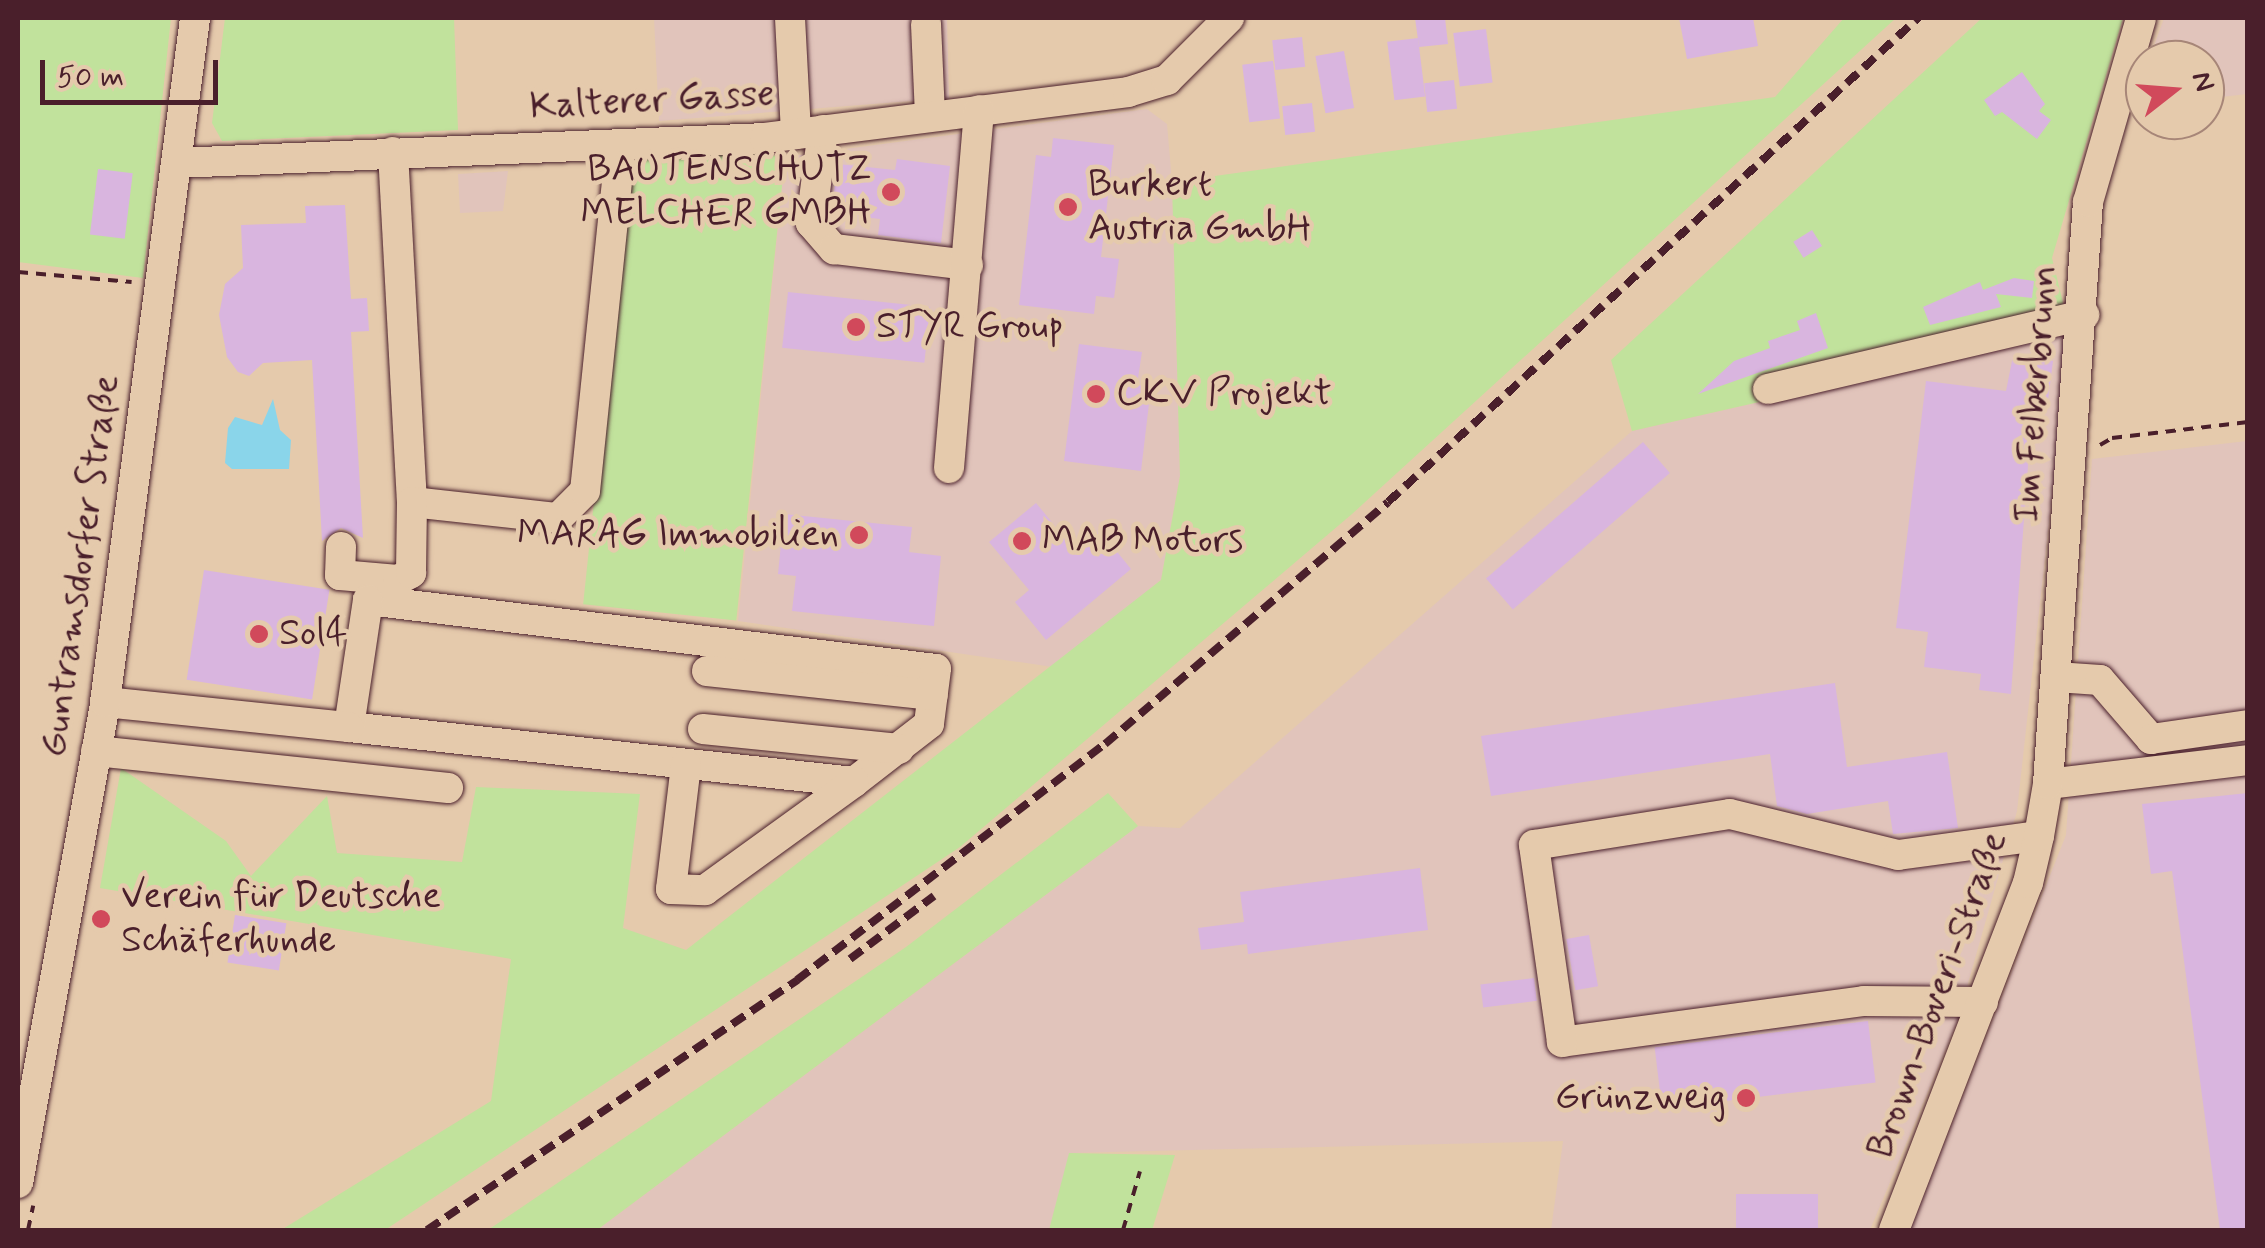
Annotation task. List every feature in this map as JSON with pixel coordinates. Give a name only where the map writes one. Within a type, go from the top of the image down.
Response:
[{"type":"street","name":"Guntramsdorfer Straße","points":[[18,1182],[104,702],[196,18]]},
{"type":"street","points":[[790,18],[810,132],[811,223],[834,250],[968,265]]},
{"type":"street","name":"Im Felberbrunn","points":[[2048,784],[2084,315],[2088,202],[2141,18]]},
{"type":"street","points":[[926,24],[930,116]]},
{"type":"street","name":"Kalterer Gasse","points":[[178,162],[393,152],[476,135],[621,144],[810,132],[1128,92],[1167,80],[1222,25]]},
{"type":"street","points":[[949,468],[979,110]]},
{"type":"street","points":[[412,502],[558,518],[585,491],[621,144]]},
{"type":"street","points":[[341,548],[340,575],[398,580],[411,573],[412,502],[393,152]]},
{"type":"street","points":[[1768,389],[2084,315]]},
{"type":"street","points":[[349,727],[368,600],[936,669],[929,724],[706,890],[670,890],[686,765]]},
{"type":"street","points":[[706,670],[932,694]]},
{"type":"street","points":[[2056,677],[2100,680],[2151,738],[2248,726]]},
{"type":"street","points":[[104,702],[854,782]]},
{"type":"street","points":[[703,730],[899,749]]},
{"type":"street","points":[[96,750],[448,788]]},
{"type":"street","points":[[2048,784],[2248,760]]},
{"type":"street","name":"Brown-Boveri-Straße","points":[[1894,1230],[2028,883],[2048,784]]},
{"type":"street","points":[[1983,1002],[1864,1001],[1562,1042],[1534,844],[1730,814],[1898,855],[2039,836]]},
{"type":"path","points":[[18,272],[160,283]]},
{"type":"path","points":[[2071,462],[2112,438],[2248,422]]},
{"type":"path","points":[[1122,1230],[1140,1171]]},
{"type":"shaded area","points":[[654,18],[947,18],[949,98],[659,121]]},
{"type":"shaded area","points":[[2164,18],[2247,18],[2247,94],[2225,97],[2225,40],[2156,40]]},
{"type":"shaded area","points":[[1147,109],[1167,124],[1172,182],[1180,476],[1161,580],[1053,667],[738,621],[785,157]]},
{"type":"shaded area","points":[[508,171],[503,211],[460,213],[458,174]]},
{"type":"shaded area","points":[[2070,331],[2017,811],[1957,1022],[1870,1230],[1551,1230],[1563,1141],[1070,1153],[1049,1230],[597,1230],[1138,826],[1180,828],[1632,431]]},
{"type":"shaded area","points":[[2247,441],[2247,1230],[1910,1230],[2066,835],[2092,459]]},
{"type":"green space","points":[[18,18],[171,18],[143,278],[18,262]]},
{"type":"green space","points":[[225,18],[454,18],[458,130],[222,141],[212,123]]},
{"type":"green space","points":[[1844,18],[1896,18],[1352,514],[960,847],[385,1230],[281,1230],[491,1101],[511,959],[100,888],[121,768],[226,841],[251,876],[327,796],[337,853],[462,862],[476,787],[640,794],[623,928],[686,950],[1161,580],[1180,476],[1172,182],[1775,97]]},
{"type":"green space","points":[[1982,18],[2123,18],[2052,258],[2070,331],[1632,431],[1611,360]]},
{"type":"green space","points":[[632,141],[785,157],[736,620],[583,604]]},
{"type":"green space","points":[[1108,793],[1138,826],[597,1230],[488,1230],[906,947]]},
{"type":"green space","points":[[1069,1153],[1175,1155],[1152,1230],[1049,1230]]},
{"type":"water","points":[[273,399],[280,430],[291,440],[289,469],[232,469],[225,463],[228,428],[235,417],[262,425]]},
{"type":"building","points":[[1415,18],[1445,18],[1448,44],[1419,47]]},
{"type":"building","points":[[1679,18],[1753,18],[1758,46],[1687,59]]},
{"type":"building","points":[[1486,29],[1493,83],[1460,87],[1453,33]]},
{"type":"building","points":[[1302,37],[1305,67],[1275,70],[1272,40]]},
{"type":"building","points":[[1418,38],[1425,97],[1394,100],[1387,42]]},
{"type":"building","points":[[1344,51],[1354,108],[1326,113],[1315,56]]},
{"type":"building","points":[[1273,61],[1280,119],[1249,122],[1242,65]]},
{"type":"building","points":[[2022,72],[2045,104],[2039,111],[2051,120],[2037,139],[2002,112],[1995,116],[1984,100]]},
{"type":"building","points":[[1454,80],[1457,109],[1427,112],[1424,83]]},
{"type":"building","points":[[1312,103],[1315,132],[1285,135],[1282,106]]},
{"type":"building","name":"Burkert Austria GmbH","points":[[1053,138],[1114,145],[1101,257],[1119,259],[1114,298],[1096,296],[1094,314],[1019,305],[1036,155],[1051,157]]},
{"type":"building","name":"BAUTENSCHUTZ MELCHER GMBH","points":[[897,159],[950,166],[941,243],[878,235],[880,219],[831,213],[838,164],[895,170]]},
{"type":"building","points":[[98,169],[133,173],[125,239],[90,235]]},
{"type":"building","points":[[345,205],[351,299],[367,298],[369,331],[351,332],[363,538],[341,528],[322,541],[312,360],[263,363],[249,376],[238,372],[227,357],[219,315],[225,284],[243,268],[241,225],[306,223],[305,206]]},
{"type":"building","points":[[1812,230],[1822,246],[1803,258],[1793,242]]},
{"type":"building","points":[[2014,278],[2034,281],[2032,298],[1996,294],[2001,307],[1930,325],[1923,307],[1980,282],[1983,290]]},
{"type":"building","name":"STYR Group","points":[[788,292],[930,307],[924,363],[782,348]]},
{"type":"building","points":[[1816,313],[1828,348],[1698,394],[1734,361],[1770,348],[1768,341],[1800,330],[1797,321]]},
{"type":"building","points":[[1079,344],[1142,352],[1137,385],[1151,387],[1141,471],[1064,461]]},
{"type":"building","points":[[2013,356],[2053,361],[2047,408],[2032,412],[2011,694],[1979,690],[1981,674],[1924,667],[1928,632],[1896,628],[1926,381],[2006,391]]},
{"type":"building","points":[[1643,442],[1670,473],[1513,609],[1486,578]]},
{"type":"building","points":[[1036,503],[1076,551],[1100,531],[1131,569],[1046,640],[1015,602],[1029,590],[989,542]]},
{"type":"building","points":[[784,514],[912,527],[909,552],[941,556],[934,626],[792,611],[796,576],[778,574]]},
{"type":"building","name":"Sol4","points":[[204,570],[329,590],[312,700],[187,680]]},
{"type":"building","points":[[1835,683],[1847,767],[1947,752],[1958,828],[1893,834],[1888,801],[1807,814],[1777,806],[1770,754],[1491,796],[1481,736]]},
{"type":"building","points":[[2248,793],[2248,1230],[2220,1230],[2172,871],[2151,874],[2142,804]]},
{"type":"building","points":[[1420,868],[1428,930],[1248,954],[1247,944],[1201,950],[1198,928],[1244,922],[1240,892]]},
{"type":"building","points":[[235,915],[286,923],[279,971],[227,962]]},
{"type":"building","points":[[1589,935],[1598,986],[1575,990],[1566,939]]},
{"type":"building","points":[[1534,978],[1537,1001],[1483,1007],[1480,985]]},
{"type":"building","points":[[1868,1021],[1876,1083],[1662,1109],[1655,1047]]},
{"type":"building","points":[[1736,1194],[1818,1194],[1818,1230],[1736,1230]]},
{"type":"railway","points":[[427,1230],[797,980],[1105,744],[1388,502],[1918,18]]},
{"type":"railway","points":[[850,959],[934,896]]},
{"type":"place","name":"BAUTENSCHUTZ MELCHER GMBH","points":[[891,192]]},
{"type":"place","name":"Burkert Austria GmbH","points":[[1068,207]]},
{"type":"place","name":"STYR Group","points":[[856,327]]},
{"type":"place","name":"CKV Projekt","points":[[1096,394]]},
{"type":"place","name":"MARAG Immobilien","points":[[859,535]]},
{"type":"place","name":"MAB Motors","points":[[1022,541]]},
{"type":"place","name":"Sol4","points":[[259,634]]},
{"type":"place","name":"Verein für Deutsche Schäferhunde","points":[[101,919]]},
{"type":"place","name":"Grünzweig","points":[[1746,1098]]}]
